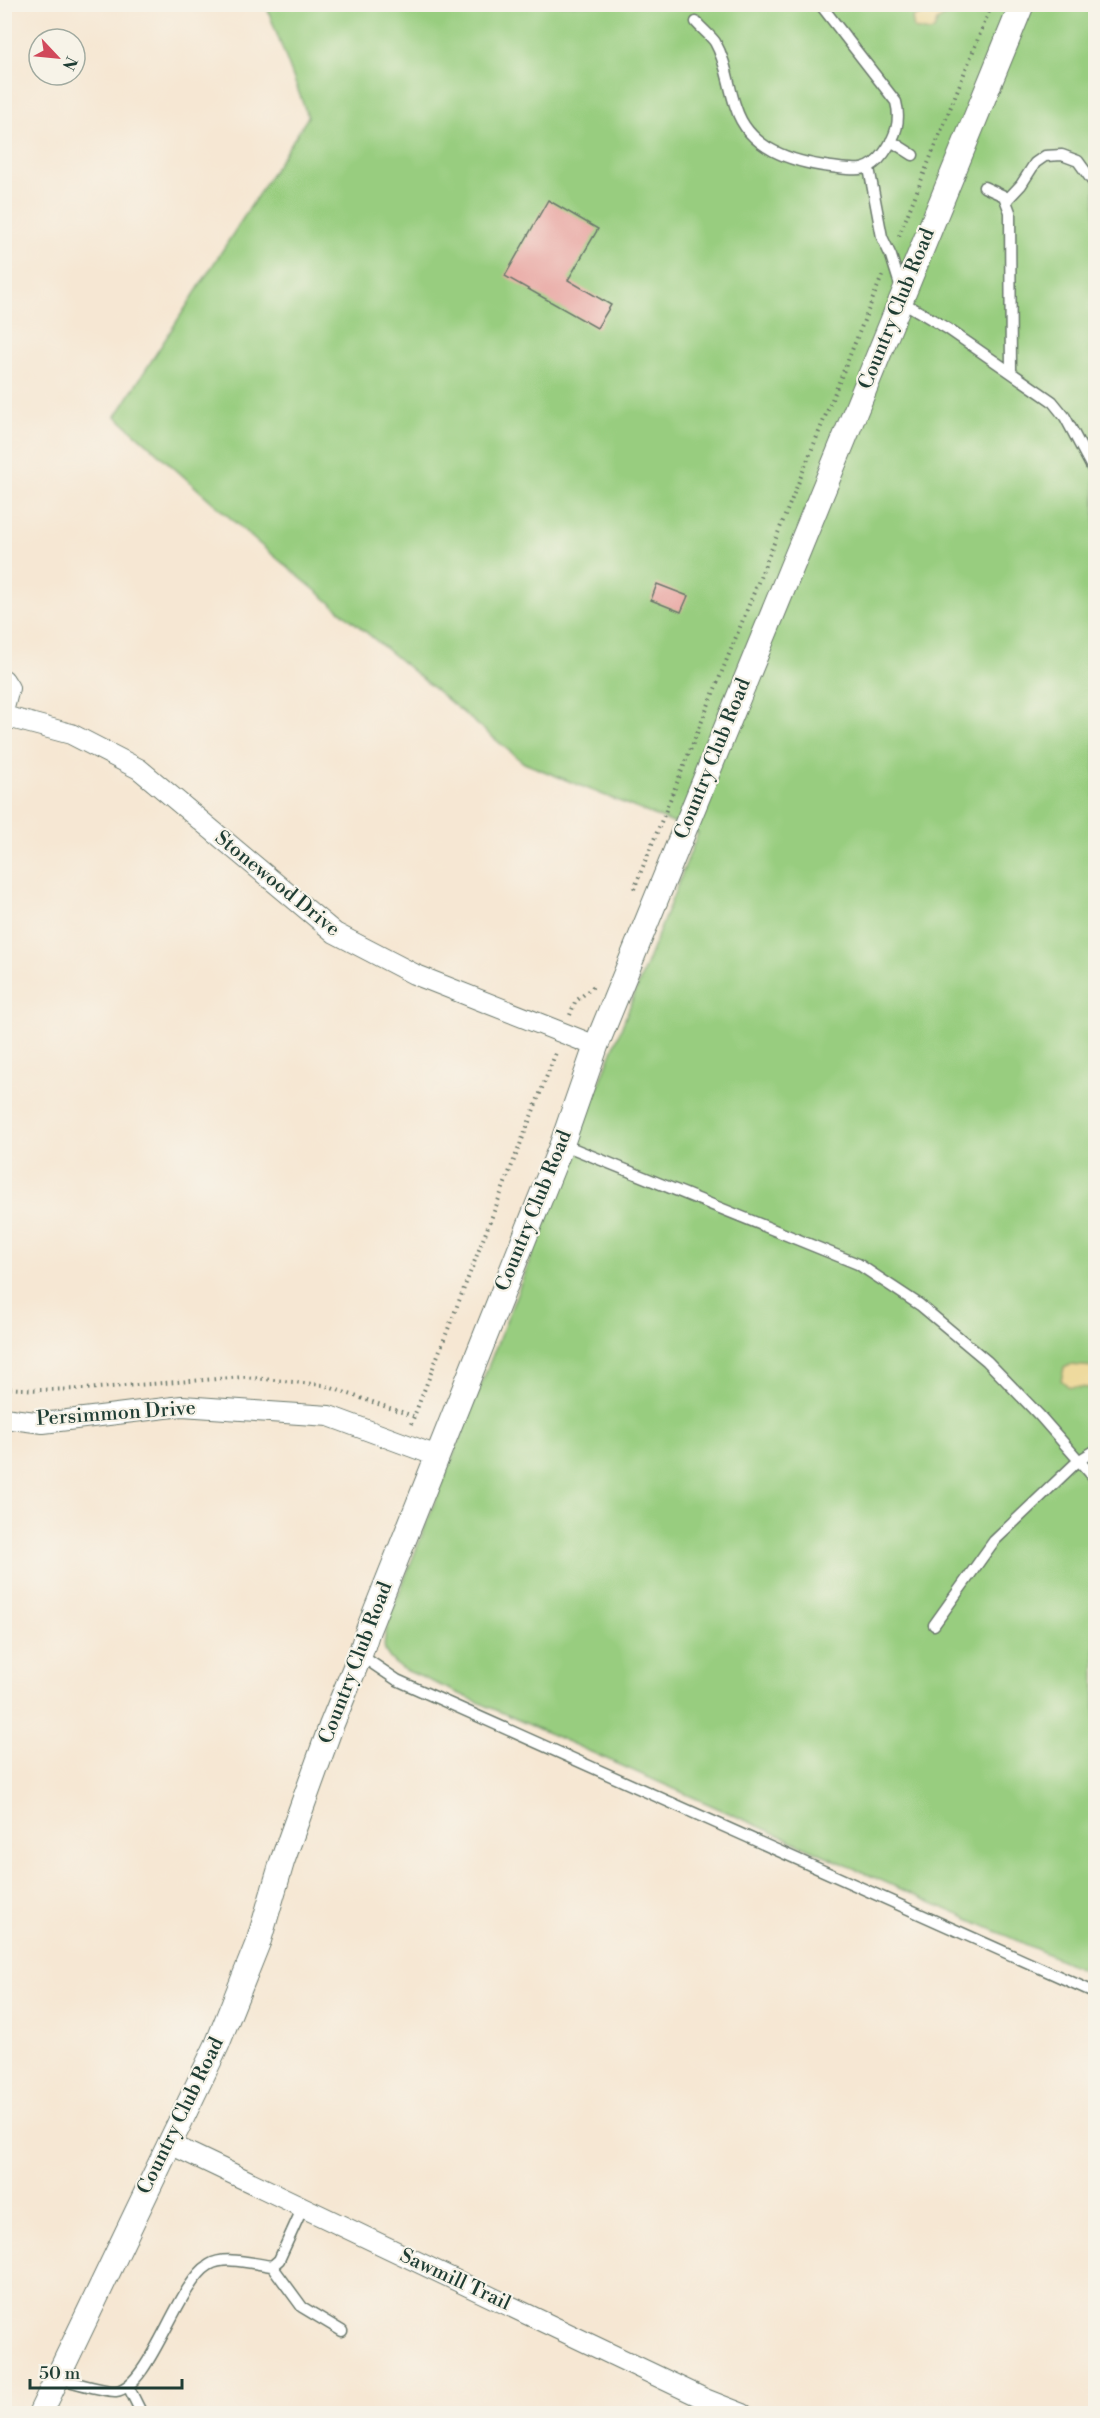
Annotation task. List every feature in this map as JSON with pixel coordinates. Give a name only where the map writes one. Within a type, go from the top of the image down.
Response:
[{"type":"street","name":"Country Club Road","points":[[40,2414],[217,2044],[259,1940],[285,1852],[331,1726],[436,1456],[562,1144],[596,1046],[1022,4]]},
{"type":"street","points":[[4,680],[9,688],[4,708]]},
{"type":"street","name":"Stonewood Drive","points":[[4,716],[71,734],[139,770],[334,933],[414,974],[596,1046]]},
{"type":"street","name":"Persimmon Drive","points":[[4,1418],[43,1423],[182,1406],[328,1416],[436,1456]]},
{"type":"street","name":"Sawmill Trail","points":[[168,2143],[705,2399],[743,2414]]},
{"type":"lane","points":[[696,22],[714,42],[727,70],[736,109],[747,131],[754,137],[768,148],[793,161],[848,169],[869,168],[879,160],[891,141],[900,115],[896,102],[820,4]]},
{"type":"lane","points":[[891,141],[913,155]]},
{"type":"lane","points":[[1006,201],[1021,185],[1035,163],[1045,156],[1062,156],[1078,162],[1095,186]]},
{"type":"lane","points":[[869,168],[882,237],[891,256],[906,304],[1052,401],[1065,417],[1095,475]]},
{"type":"lane","points":[[984,187],[1004,196],[1010,212],[1011,372]]},
{"type":"lane","points":[[562,1144],[858,1264],[920,1305],[987,1361],[1040,1416],[1095,1480]]},
{"type":"lane","points":[[934,1625],[994,1541],[1078,1461],[1095,1450]]},
{"type":"lane","points":[[360,1655],[397,1680],[1095,1993]]},
{"type":"lane","points":[[272,2266],[279,2260],[303,2207]]},
{"type":"lane","points":[[57,2378],[115,2391],[128,2386],[158,2344],[193,2280],[210,2264],[229,2260],[272,2266],[302,2307],[342,2331]]},
{"type":"lane","points":[[128,2386],[142,2414]]},
{"type":"path","points":[[630,900],[992,4]]},
{"type":"path","points":[[411,1424],[575,1002],[594,988],[599,977]]},
{"type":"green space","points":[[266,5],[1095,5],[1095,1975],[401,1668],[385,1651],[384,1645],[390,1616],[698,833],[524,763],[256,541],[116,416],[308,117]]},
{"type":"sand","points":[[934,5],[952,5],[952,11],[937,21],[934,30],[930,32],[914,29],[912,18],[927,12]]},
{"type":"sand","points":[[1070,1365],[1095,1367],[1095,1388],[1069,1387],[1061,1380],[1064,1368]]},
{"type":"building","points":[[548,200],[598,229],[568,280],[611,305],[597,328],[505,276]]},
{"type":"building","points":[[657,584],[688,596],[681,612],[651,600]]}]
